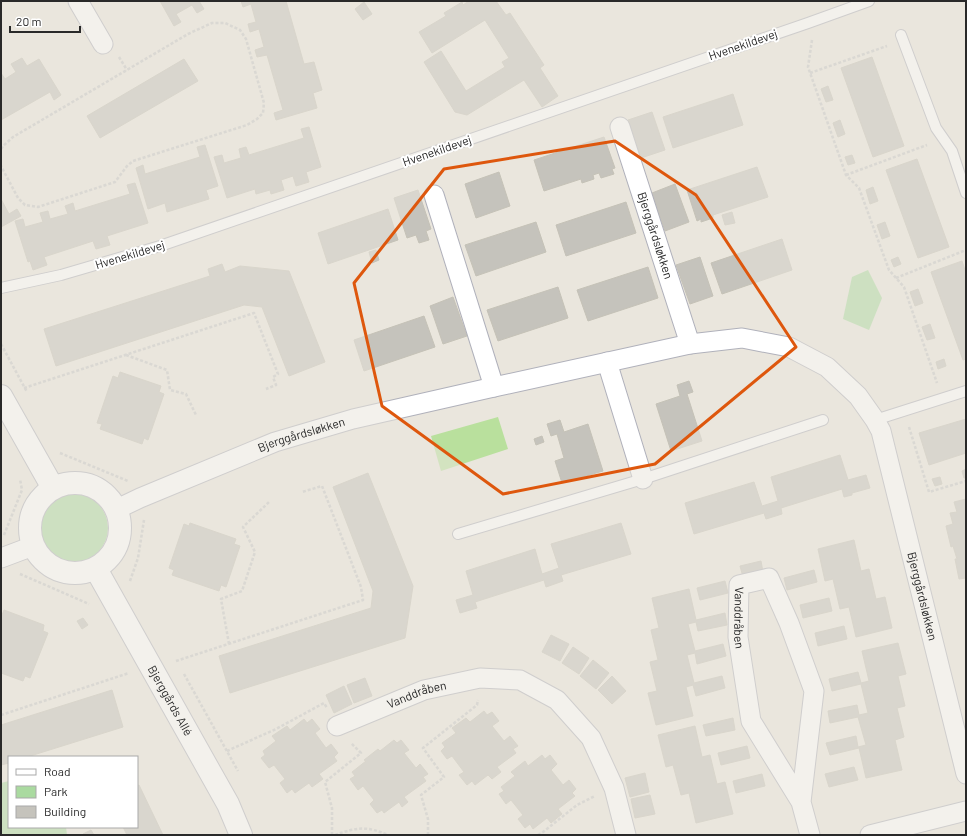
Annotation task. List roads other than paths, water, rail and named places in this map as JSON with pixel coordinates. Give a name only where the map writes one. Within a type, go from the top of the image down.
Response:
[{"type":"street","points":[[78,1],[104,44]]},
{"type":"street","name":"Bjerggårdsløkken","points":[[620,127],[690,344]]},
{"type":"street","points":[[434,195],[494,387]]},
{"type":"street","name":"Bjerggårdsløkken","points":[[117,510],[140,498],[275,442],[364,417],[690,344],[742,338],[789,347],[827,367],[858,396],[881,431],[966,774]]},
{"type":"street","points":[[607,362],[643,479]]},
{"type":"street","points":[[10,393],[53,488]]},
{"type":"street","points":[[71,482],[90,485],[106,494],[117,510],[121,526],[118,543],[109,558],[96,569],[78,573],[59,570],[44,561],[33,546],[30,530],[32,513],[40,499],[53,488],[71,482]]},
{"type":"street","points":[[3,557],[33,546]]},
{"type":"street","name":"Bjerggårds Allé","points":[[96,569],[228,804],[241,835]]},
{"type":"street","name":"Vanddråben","points":[[801,802],[814,691],[789,623],[769,578],[739,585],[738,637],[751,721],[801,802],[810,835]]},
{"type":"street","name":"Vanddråben","points":[[337,726],[424,690],[480,678],[520,680],[556,700],[591,738],[614,788],[626,835]]},
{"type":"street","points":[[870,835],[966,811]]},
{"type":"lane","name":"Hvenekildevej","points":[[1,288],[61,275],[160,246],[870,1]]},
{"type":"lane","points":[[902,38],[936,128],[952,151],[966,193]]},
{"type":"lane","points":[[875,420],[966,390]]},
{"type":"lane","points":[[458,534],[643,479],[823,420]]}]
